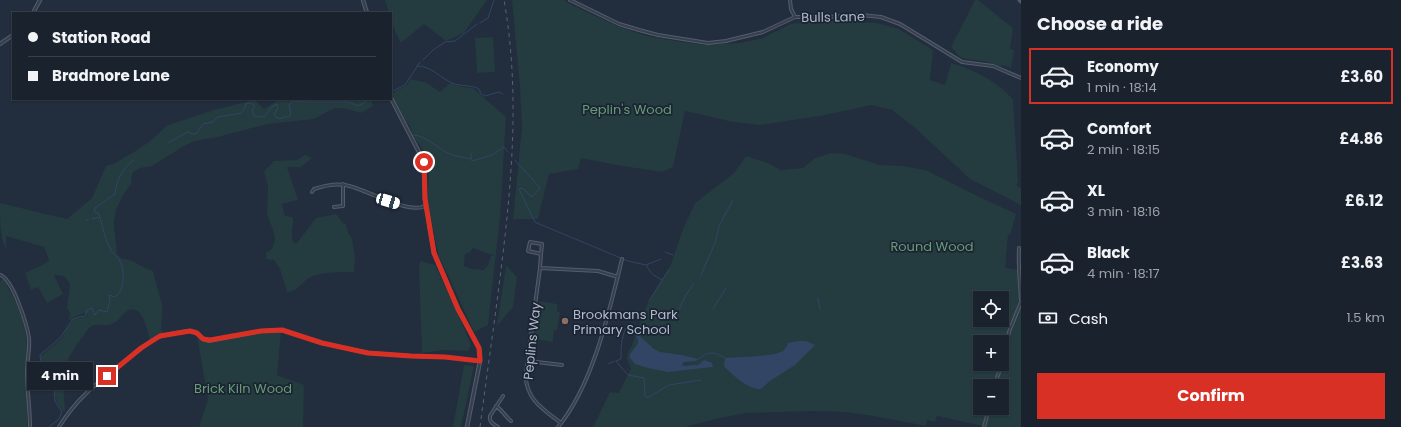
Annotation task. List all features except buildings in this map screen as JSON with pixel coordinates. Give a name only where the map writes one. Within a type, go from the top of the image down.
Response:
[{"type":"street","points":[[34,12],[40,0]]},
{"type":"street","points":[[363,0],[367,12]]},
{"type":"street","name":"Bulls Lane","points":[[570,0],[619,24],[658,35],[708,42],[726,41],[757,34],[795,17],[860,15],[888,19],[907,28],[962,62],[993,66],[1021,78]]},
{"type":"street","points":[[790,0],[791,9],[795,17]]},
{"type":"street","points":[[0,44],[12,36]]},
{"type":"street","points":[[392,100],[424,162],[426,206],[434,253],[458,309],[479,348],[480,361],[467,427]]},
{"type":"street","points":[[312,192],[314,189],[330,184],[343,184],[388,201],[412,208],[421,208],[426,206]]},
{"type":"street","points":[[334,208],[343,206],[343,184]]},
{"type":"street","points":[[530,242],[542,244],[542,254],[528,251],[530,242]]},
{"type":"street","points":[[1008,335],[1021,301],[1021,283],[1018,270],[1019,248]]},
{"type":"street","name":"Peplins Way","points":[[542,254],[526,381],[531,396],[537,404],[561,423]]},
{"type":"street","points":[[558,427],[574,404],[590,369],[604,328],[622,260]]},
{"type":"street","points":[[540,268],[598,271],[618,277]]},
{"type":"street","points":[[0,275],[7,280],[14,293],[28,333],[29,344],[27,372],[30,402],[30,427]]},
{"type":"street","points":[[59,427],[76,403],[87,391],[141,348],[160,336],[186,331],[194,332],[203,339],[210,340],[261,331],[282,330],[322,343],[368,353],[445,357],[480,361]]},
{"type":"street","points":[[528,361],[562,365]]},
{"type":"street","points":[[498,427],[493,424],[490,418],[503,396]]},
{"type":"street","points":[[496,406],[510,421]]},
{"type":"street","points":[[984,427],[987,415]]},
{"type":"green space","points":[[385,0],[487,0],[464,33],[446,41],[424,24],[401,43],[394,28],[392,12],[389,12]]},
{"type":"green space","name":"Peplin's Wood","points":[[512,0],[564,0],[617,26],[643,35],[704,45],[740,43],[763,38],[791,24],[813,21],[877,23],[899,29],[933,50],[930,80],[945,85],[951,63],[985,77],[1001,87],[1013,100],[1018,182],[1016,185],[1021,188],[1021,205],[970,179],[914,127],[892,110],[872,105],[820,116],[760,125],[733,122],[685,111],[673,167],[662,172],[581,158],[578,169],[549,174],[538,219],[513,219],[522,127]]},
{"type":"green space","points":[[975,0],[978,0],[1013,28],[1010,49],[1014,50],[1011,68],[960,57],[951,47]]},
{"type":"green space","points":[[493,37],[495,72],[477,73],[475,38]]},
{"type":"green space","points":[[411,79],[427,83],[440,92],[450,83],[473,88],[506,117],[500,217],[488,325],[474,332],[439,257],[427,200],[429,172],[428,157],[413,136],[410,126],[403,117],[392,93],[407,85]],"holes":[[[473,248],[495,256],[491,256],[488,265],[483,270],[472,269],[464,266],[465,254],[470,252]]]},
{"type":"green space","points":[[255,100],[264,109],[278,100],[371,100],[373,106],[361,113],[347,109],[335,108],[314,119],[268,124],[218,137],[195,141],[184,146],[152,166],[140,168],[132,173],[131,184],[123,195],[116,210],[114,223],[117,254],[121,258],[133,261],[153,271],[162,305],[161,329],[166,334],[150,340],[148,330],[140,313],[131,309],[112,324],[95,325],[90,327],[72,352],[66,365],[63,380],[65,411],[63,411],[55,397],[54,376],[43,365],[41,356],[61,339],[75,318],[85,317],[87,315],[85,313],[74,317],[70,321],[70,314],[67,307],[70,284],[64,276],[54,275],[63,294],[47,303],[38,287],[31,290],[25,273],[46,263],[49,260],[44,247],[6,236],[6,248],[1,234],[0,203],[67,219],[92,198],[106,166],[115,163],[137,150],[168,125],[217,109]]},
{"type":"green space","name":"Round Wood","points":[[831,153],[845,154],[880,165],[904,166],[928,171],[1016,214],[1010,235],[1008,235],[1005,268],[1021,270],[1021,293],[1014,316],[1007,335],[973,335],[973,371],[997,371],[995,379],[973,379],[973,415],[985,415],[983,426],[937,416],[935,422],[927,420],[926,426],[844,412],[814,411],[747,413],[685,427],[593,427],[610,392],[619,393],[631,369],[627,359],[628,352],[646,307],[671,264],[683,229],[695,203],[734,173],[746,156],[768,163],[781,170],[803,168],[815,158]]},
{"type":"green space","points":[[305,155],[312,158],[301,167],[287,167],[298,200],[282,204],[285,216],[293,217],[293,242],[296,244],[316,218],[336,214],[344,224],[346,223],[347,230],[352,239],[355,255],[354,272],[338,272],[313,276],[295,290],[287,292],[280,269],[274,260],[266,259],[266,253],[272,249],[275,239],[267,214],[268,187],[264,171],[274,161],[297,160]]},
{"type":"green space","points":[[420,261],[435,265],[471,345],[468,351],[444,350],[422,353]]},
{"type":"green space","points":[[506,265],[517,277],[513,307],[497,326]]},
{"type":"green space","points":[[5,279],[9,284],[7,286],[14,299],[25,329],[27,344],[27,427],[0,427],[0,281]]},
{"type":"green space","points":[[539,301],[557,304],[557,311],[560,312],[557,330],[554,330],[553,342],[534,339]]},
{"type":"green space","points":[[1021,307],[1021,427],[986,427],[989,415],[1009,415],[1009,379],[998,379],[1001,371],[1009,371],[1009,341],[1012,328]]},
{"type":"green space","name":"Brick Kiln Wood","points":[[276,331],[281,332],[277,375],[304,385],[303,427],[199,427],[208,399],[197,336],[201,341],[208,342]]},
{"type":"green space","points":[[464,365],[474,366],[461,427],[453,427]]},
{"type":"green space","points":[[29,367],[41,368],[48,372],[51,375],[53,383],[29,385]]},
{"type":"water","points":[[634,331],[654,349],[660,352],[698,359],[696,361],[684,362],[682,364],[683,366],[698,365],[704,360],[712,363],[713,367],[668,372],[635,364],[630,358],[630,354],[638,342],[638,339],[633,332]]},
{"type":"water","points":[[806,341],[815,345],[795,365],[770,381],[761,389],[756,389],[746,385],[724,366],[725,358],[763,356],[778,353],[783,351],[788,343]]},
{"type":"waterway","points":[[480,23],[488,18],[494,0]]},
{"type":"waterway","points":[[423,60],[433,50],[445,42],[455,41],[477,24]]},
{"type":"waterway","points":[[392,92],[405,85],[420,62]]},
{"type":"waterway","points":[[417,66],[427,68],[452,83],[477,88],[480,90],[480,93],[485,96],[499,92],[503,94]]},
{"type":"waterway","points":[[168,143],[187,132],[193,134],[197,133],[203,124],[213,122],[218,117],[241,113],[245,108],[246,103],[251,103],[255,106],[252,110],[254,116],[264,117],[272,107],[277,104],[278,108],[274,114],[280,119],[291,115],[289,106],[291,102],[348,102],[358,105],[367,100]]},
{"type":"waterway","points":[[414,135],[426,139],[447,153],[471,159],[472,161],[492,155],[504,147],[508,152]]},
{"type":"waterway","points":[[471,153],[471,159]]},
{"type":"waterway","points":[[92,219],[100,217],[98,213],[94,211],[95,208],[115,194],[121,175],[126,167],[134,160]]},
{"type":"waterway","points":[[515,160],[540,188],[532,197],[522,188],[519,189],[535,222],[628,261],[646,265],[661,259]]},
{"type":"waterway","points":[[701,275],[715,243],[719,226],[733,200]]},
{"type":"waterway","points":[[49,427],[59,419],[62,412],[55,401],[53,376],[41,365],[40,355],[60,338],[73,319],[85,316],[87,310],[92,308],[95,315],[99,310],[107,312],[110,300],[109,295],[114,297],[118,295],[122,286],[122,265],[108,245],[100,218]]},
{"type":"waterway","points":[[665,252],[673,255]]},
{"type":"waterway","points":[[647,266],[651,273],[662,280],[669,270]]},
{"type":"waterway","points":[[649,301],[662,280]]},
{"type":"waterway","points":[[679,309],[694,283]]},
{"type":"waterway","points":[[713,309],[726,288]]},
{"type":"waterway","points":[[818,298],[820,309]]},
{"type":"waterway","points":[[634,331],[633,329],[626,328],[622,340],[621,359],[616,361],[628,375],[644,378],[645,395],[647,398],[669,385],[701,380]]},
{"type":"waterway","points":[[698,359],[708,353],[714,353],[725,358]]},
{"type":"waterway","points":[[608,364],[615,361]]},
{"type":"railway","points":[[480,427],[497,304],[510,179],[513,108],[512,72],[504,0]]},
{"type":"place","name":"Brookmans Park Primary School","points":[[565,321]]},
{"type":"route","points":[[107,376],[141,348],[160,336],[190,331],[197,333],[203,339],[210,340],[261,331],[282,330],[322,343],[368,353],[445,357],[480,361],[479,348],[458,309],[434,253],[425,199],[424,162]]}]
